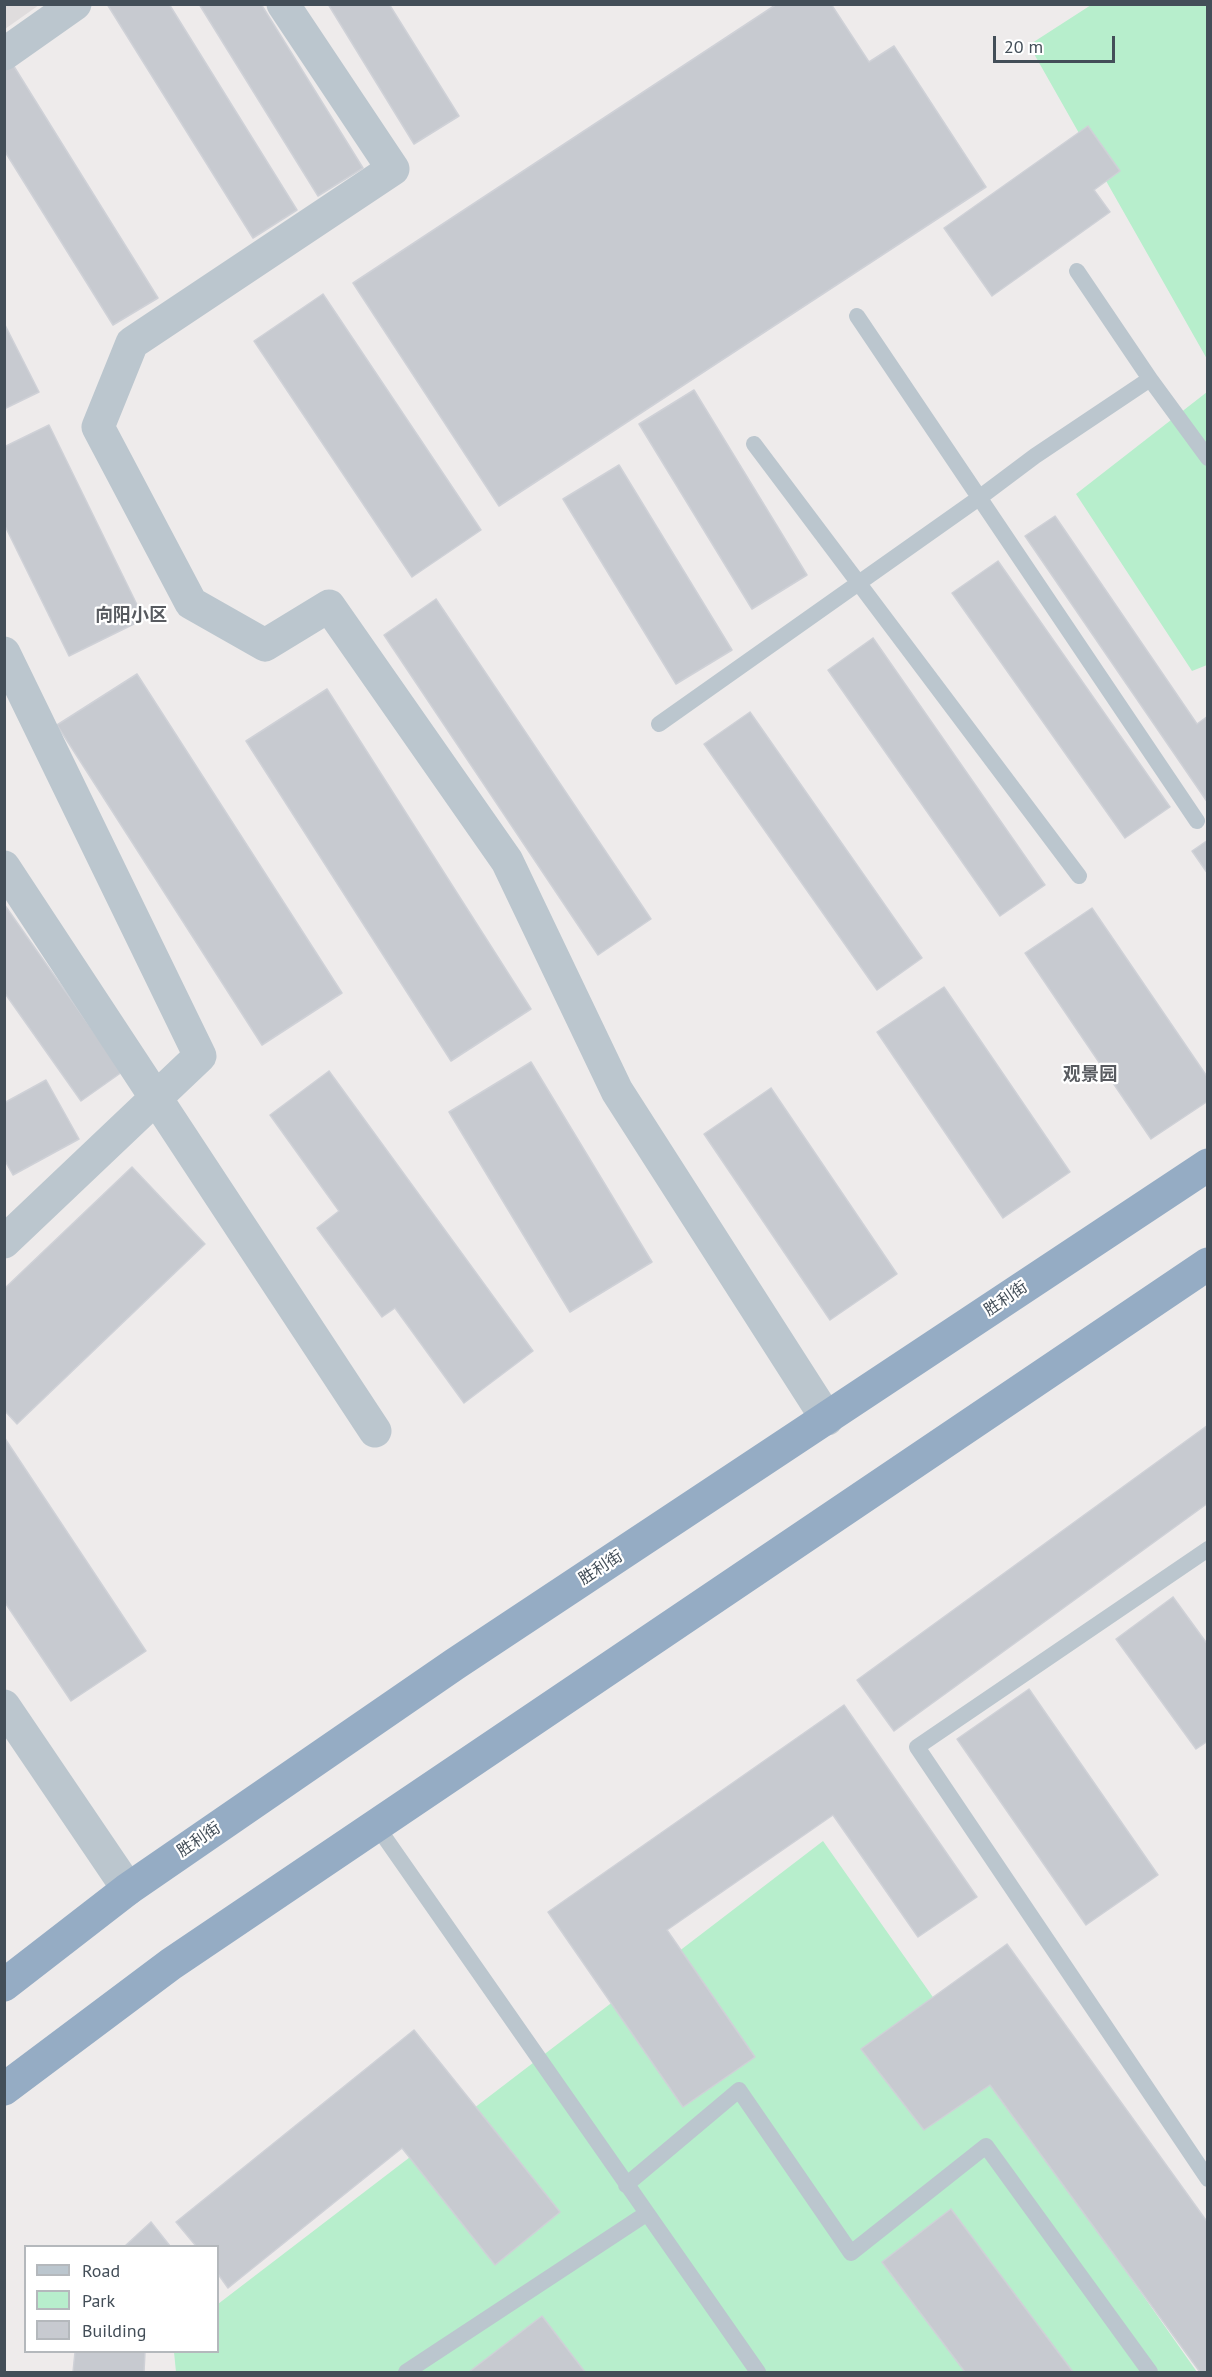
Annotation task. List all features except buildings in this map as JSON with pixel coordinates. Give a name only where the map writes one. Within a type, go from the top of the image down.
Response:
[{"type":"highway","name":"胜利街","points":[[4,1984],[128,1889],[455,1664],[1208,1165]]},
{"type":"highway","points":[[4,2089],[171,1964],[1208,1264]]},
{"type":"street","points":[[4,54],[75,4]]},
{"type":"street","points":[[283,4],[393,169],[132,343],[98,428],[191,603],[266,645],[329,606],[507,861],[617,1091],[826,1419]]},
{"type":"street","points":[[4,653],[200,1056],[4,1242]]},
{"type":"street","points":[[4,867],[375,1431]]},
{"type":"street","points":[[4,1706],[128,1889]]},
{"type":"lane","points":[[1077,271],[1150,379],[1208,458]]},
{"type":"lane","points":[[857,316],[1197,820]]},
{"type":"lane","points":[[659,724],[980,498],[1035,456],[1150,379]]},
{"type":"lane","points":[[754,444],[1079,876]]},
{"type":"lane","points":[[1208,1549],[916,1747],[1208,2179]]},
{"type":"lane","points":[[376,1825],[758,2373]]},
{"type":"lane","points":[[626,2185],[740,2090],[851,2253],[986,2146],[1150,2373]]},
{"type":"lane","points":[[406,2373],[646,2214]]},
{"type":"shaded area","points":[[5,4],[39,4],[39,5],[5,29]]},
{"type":"green space","points":[[1091,5],[1207,5],[1207,359],[1029,45]]},
{"type":"green space","points":[[1207,392],[1207,665],[1192,671],[1076,494]]},
{"type":"green space","points":[[823,1841],[1197,2372],[176,2372],[174,2353],[219,2353],[219,2303]]},
{"type":"district","name":"向阳小区","points":[[131,616]]},
{"type":"district","name":"观景园","points":[[1090,1075]]}]
